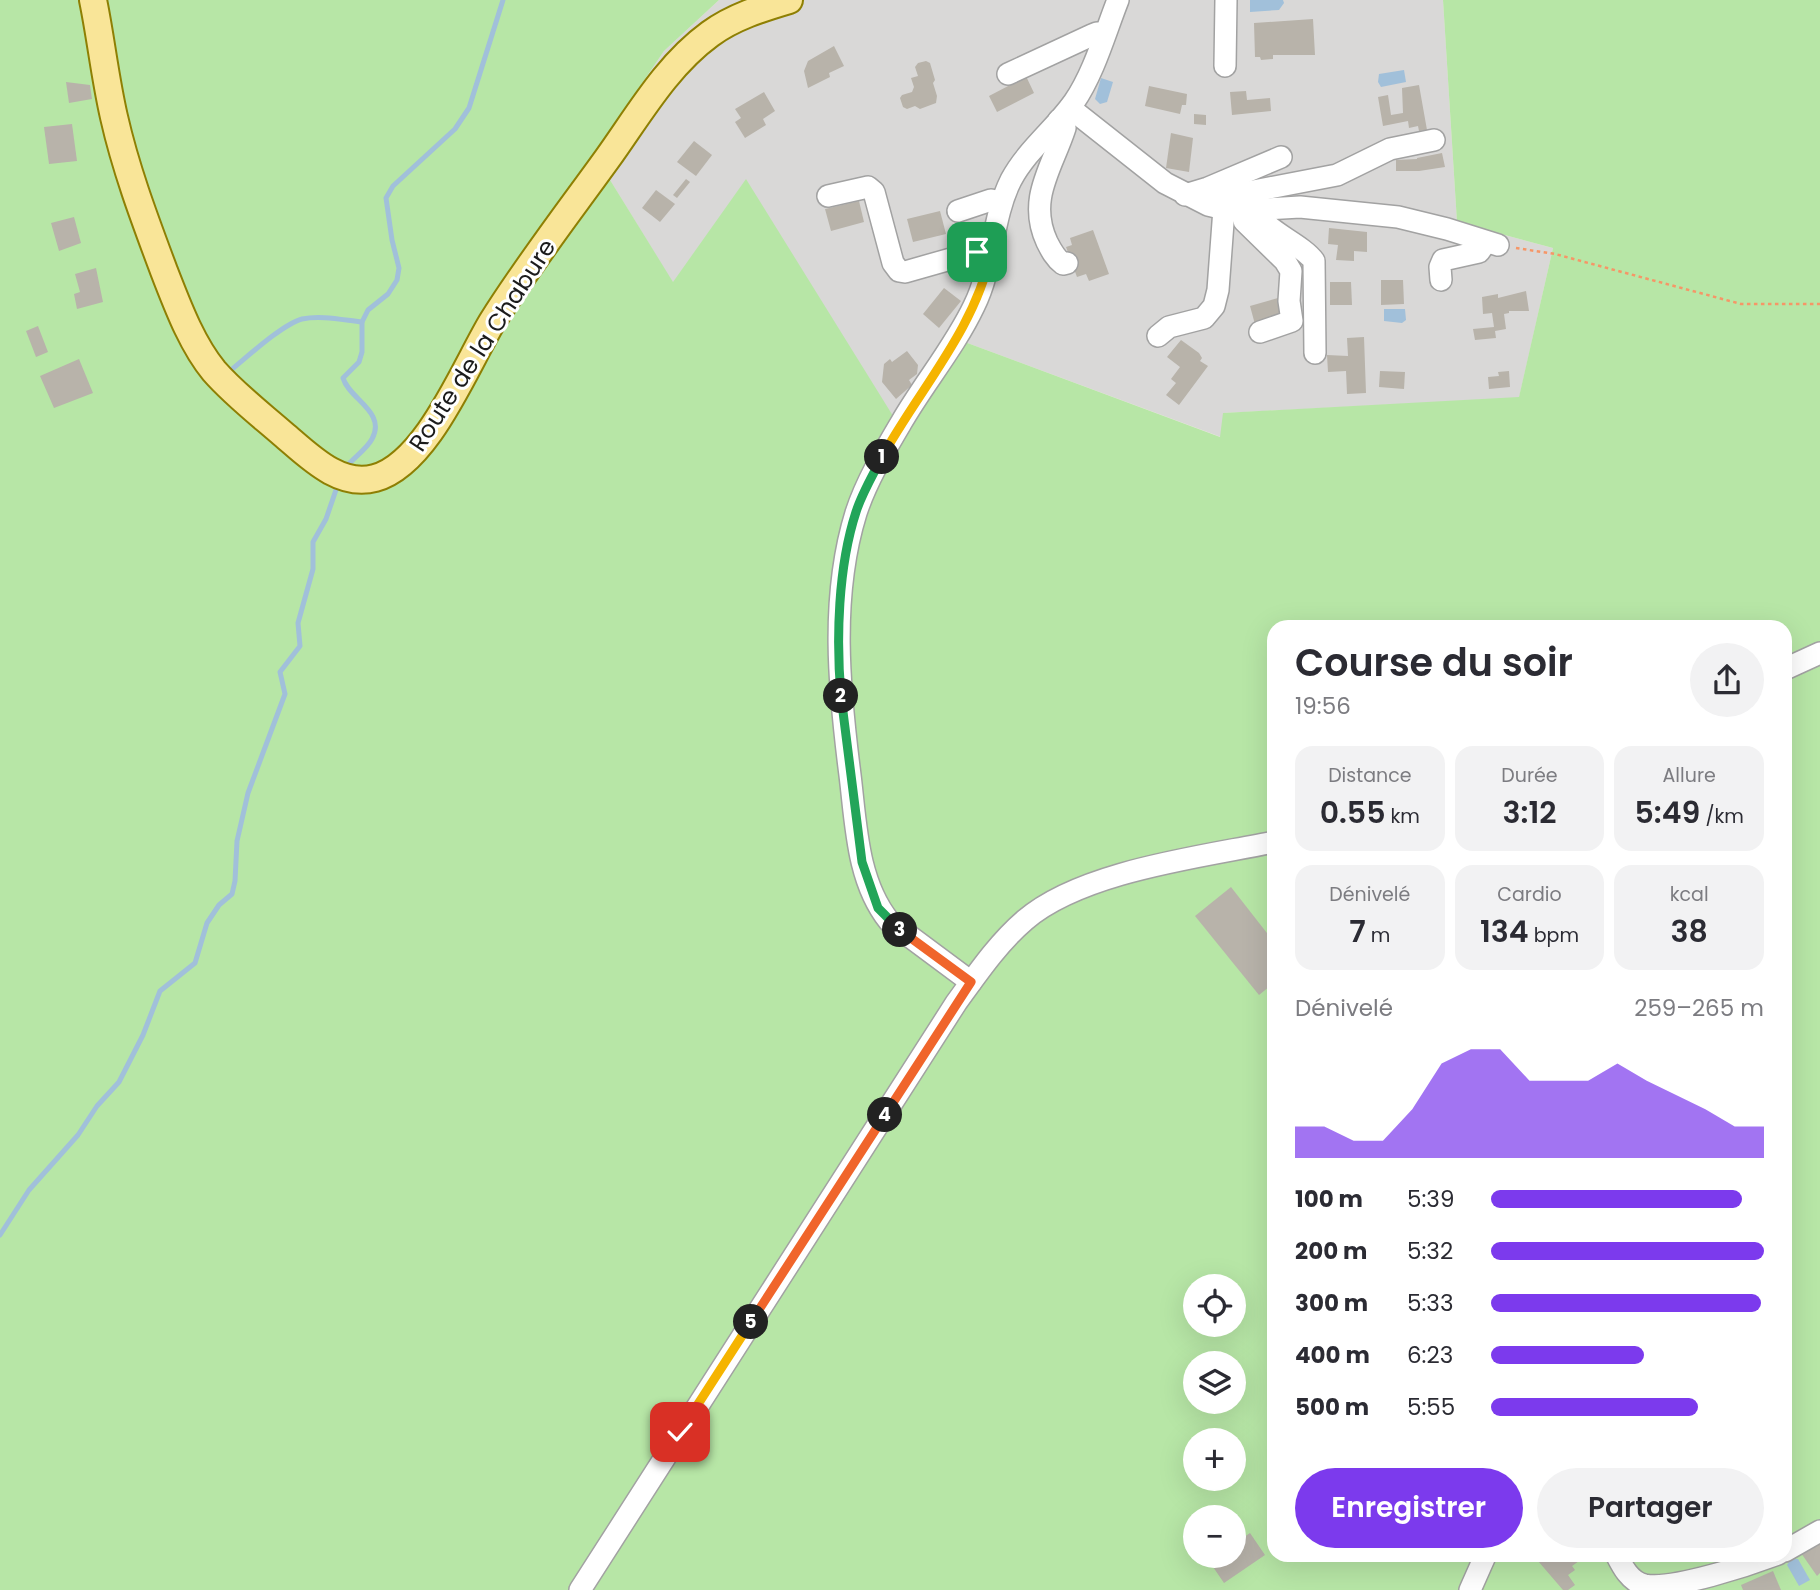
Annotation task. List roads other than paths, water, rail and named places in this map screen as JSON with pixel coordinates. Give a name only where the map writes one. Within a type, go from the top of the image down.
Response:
[{"type":"main road","name":"Route de la Chabure","points":[[93,0],[113,113],[130,179],[193,338],[213,370],[243,399],[332,472],[355,480],[375,478],[396,468],[414,454],[429,435],[493,321],[542,248],[675,65],[710,34],[748,13],[789,0]]},
{"type":"street","points":[[971,982],[889,921],[878,908],[871,891],[862,862],[838,667],[843,576],[857,510],[901,423],[975,306],[985,281],[1001,202],[1013,177],[1065,114],[1084,85],[1118,0]]},
{"type":"street","points":[[1225,66],[1226,0]]},
{"type":"street","points":[[1008,74],[1092,34],[1104,34]]},
{"type":"street","points":[[1065,114],[1185,195],[1263,221],[1306,252],[1314,261],[1315,353]]},
{"type":"street","points":[[1065,114],[1065,128],[1046,177],[1038,215],[1051,251],[1063,264],[1067,263]]},
{"type":"street","points":[[1260,332],[1292,321],[1289,301],[1291,271],[1285,261],[1224,198],[1337,175],[1390,149],[1434,140]]},
{"type":"street","points":[[1185,195],[1281,157]]},
{"type":"street","points":[[828,196],[862,187],[874,191],[892,263],[900,271],[977,252],[991,253]]},
{"type":"street","points":[[958,211],[991,200],[1001,202]]},
{"type":"street","points":[[1235,210],[1300,207],[1398,217],[1492,244],[1479,252],[1443,260],[1440,267],[1441,280]]},
{"type":"street","points":[[1158,336],[1169,327],[1204,318],[1214,306],[1235,210]]},
{"type":"street","points":[[1792,666],[1820,653]]},
{"type":"street","points":[[580,1590],[985,963],[1024,921],[1070,892],[1122,875],[1267,844]]},
{"type":"street","points":[[1792,1547],[1820,1531]]},
{"type":"street","points":[[1469,1590],[1482,1562]]},
{"type":"street","points":[[1620,1562],[1633,1579],[1643,1585],[1656,1586],[1716,1576],[1755,1562]]},
{"type":"water","points":[[1250,0],[1283,0],[1284,3],[1279,10],[1250,12]]},
{"type":"water","points":[[1404,70],[1406,82],[1381,87],[1378,82],[1379,74]]},
{"type":"water","points":[[1101,78],[1113,82],[1107,102],[1100,104],[1095,99]]},
{"type":"water","points":[[1384,309],[1405,309],[1406,320],[1402,323],[1384,321]]},
{"type":"water","points":[[1792,1559],[1798,1559],[1810,1580],[1799,1586],[1787,1565]]},
{"type":"waterway","points":[[345,468],[369,443],[375,429],[371,413],[343,378],[359,362],[362,352],[362,322],[368,310],[388,294],[397,280],[399,268],[386,198],[393,186],[455,129],[469,108],[503,0]]},
{"type":"waterway","points":[[231,370],[275,334],[302,319],[362,322]]},
{"type":"waterway","points":[[0,1235],[29,1190],[78,1135],[97,1106],[119,1082],[143,1035],[160,991],[195,963],[207,923],[219,905],[232,894],[237,841],[248,793],[285,694],[280,672],[300,646],[298,623],[313,569],[313,542],[326,519],[337,487]]}]
